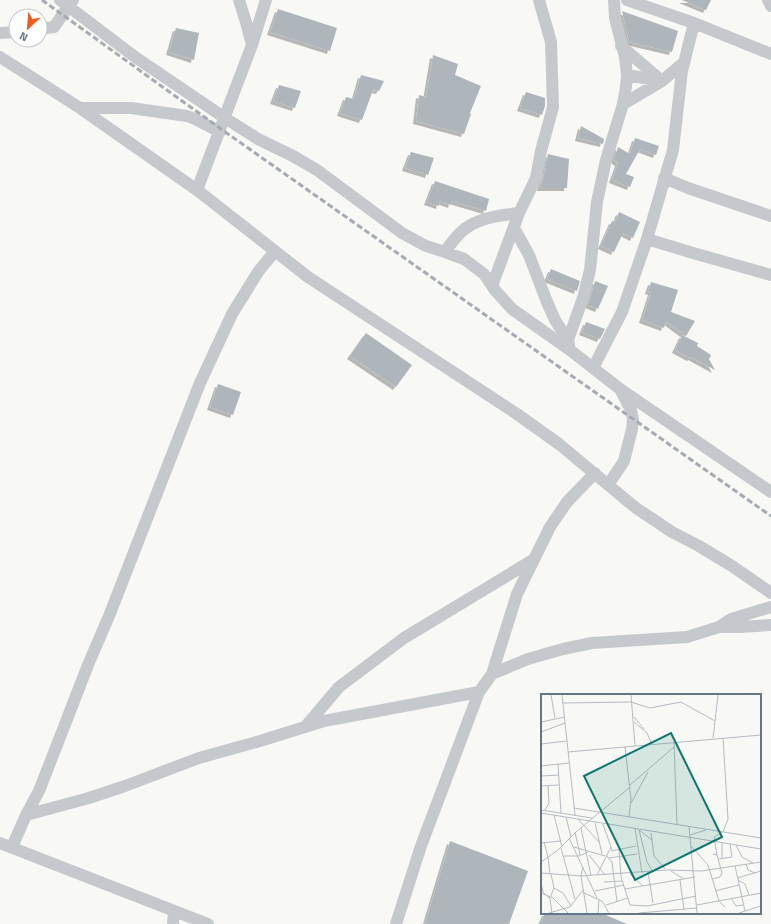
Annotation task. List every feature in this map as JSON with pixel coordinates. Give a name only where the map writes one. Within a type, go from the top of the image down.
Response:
[{"type":"street","points":[[239,0],[252,45]]},
{"type":"street","points":[[197,190],[252,45],[266,0]]},
{"type":"street","points":[[492,286],[519,213],[536,178],[541,151],[553,107],[551,42],[539,0]]},
{"type":"street","points":[[569,345],[590,270],[596,202],[606,160],[623,104],[627,75],[625,57],[615,18],[614,0]]},
{"type":"street","points":[[627,0],[656,5],[694,23],[771,54]]},
{"type":"street","points":[[768,0],[771,6]]},
{"type":"street","points":[[48,28],[54,27],[67,2],[135,57],[258,140],[293,156],[317,170],[402,233],[426,246],[464,259],[484,274],[492,286],[512,309],[569,345],[593,368],[620,389],[771,492]]},
{"type":"street","points":[[593,368],[622,312],[647,239],[672,150],[677,118],[679,86],[683,63],[694,23]]},
{"type":"street","points":[[621,46],[662,82]]},
{"type":"street","points":[[0,57],[80,108],[197,190],[308,277],[517,414],[559,444],[636,508],[672,532],[732,566],[771,593]]},
{"type":"street","points":[[623,104],[662,82],[683,63]]},
{"type":"street","points":[[627,75],[679,86]]},
{"type":"street","points":[[80,108],[131,108],[187,116],[196,119],[220,132]]},
{"type":"street","points":[[664,178],[695,191],[771,216]]},
{"type":"street","points":[[446,252],[456,238],[470,226],[485,220],[519,213]]},
{"type":"street","points":[[514,228],[529,255],[547,302],[569,345]]},
{"type":"street","points":[[647,239],[693,254],[771,275]]},
{"type":"street","points":[[12,847],[38,792],[200,383],[232,314],[258,272],[274,250]]},
{"type":"street","points":[[608,485],[624,461],[632,429],[633,419],[631,410],[620,389]]},
{"type":"street","points":[[396,924],[421,846],[479,692],[492,674],[517,594],[550,527],[567,502],[595,473]]},
{"type":"street","points":[[306,726],[339,687],[404,638],[533,560]]},
{"type":"street","points":[[492,674],[522,661],[563,649],[592,643],[687,636],[719,627],[731,620],[771,607]]},
{"type":"street","points":[[719,627],[771,625]]},
{"type":"street","points":[[26,815],[89,798],[199,758],[306,726],[350,715],[479,692]]},
{"type":"street","points":[[0,843],[208,924]]},
{"type":"street","points":[[173,924],[174,911]]},
{"type":"building","points":[[682,0],[711,0],[706,10]]},
{"type":"building","points":[[278,9],[337,28],[330,51],[270,32]]},
{"type":"building","points":[[622,11],[678,31],[672,52],[629,42]]},
{"type":"building","points":[[176,28],[199,33],[194,60],[169,52]]},
{"type":"building","points":[[433,55],[458,64],[455,75],[481,86],[470,113],[471,114],[464,134],[416,121],[419,95],[426,97]]},
{"type":"building","points":[[361,75],[384,81],[379,91],[373,90],[362,120],[340,113],[346,97],[354,99]]},
{"type":"building","points":[[279,85],[301,91],[295,108],[273,101]]},
{"type":"building","points":[[526,92],[545,98],[545,106],[542,115],[520,108]]},
{"type":"building","points":[[581,126],[604,139],[603,144],[578,138]]},
{"type":"building","points":[[635,138],[659,146],[656,155],[640,149],[626,174],[634,177],[630,187],[612,180],[618,163],[614,160],[618,147],[630,154]]},
{"type":"building","points":[[411,152],[434,158],[428,175],[405,168]]},
{"type":"building","points":[[548,154],[569,159],[567,188],[540,188]]},
{"type":"building","points":[[435,181],[489,199],[486,211],[452,201],[451,205],[440,201],[439,206],[427,202]]},
{"type":"building","points":[[619,212],[640,222],[633,238],[623,233],[614,252],[601,246],[612,221],[615,222]]},
{"type":"building","points":[[551,269],[580,281],[577,291],[547,279]]},
{"type":"building","points":[[595,281],[608,286],[598,309],[588,305]]},
{"type":"building","points":[[651,282],[678,290],[671,312],[695,321],[686,336],[666,321],[664,328],[642,320],[651,292],[648,291]]},
{"type":"building","points":[[586,322],[605,329],[600,339],[582,332]]},
{"type":"building","points":[[366,333],[412,365],[396,387],[350,356]]},
{"type":"building","points":[[682,335],[698,343],[697,346],[711,355],[709,359],[715,370],[675,350]]},
{"type":"building","points":[[218,384],[241,392],[233,415],[210,407]]},
{"type":"building","points":[[450,841],[528,871],[509,924],[425,924]]},
{"type":"building","points":[[545,914],[603,914],[627,924],[540,924]]},
{"type":"railway","points":[[42,0],[221,129],[771,516]]}]
